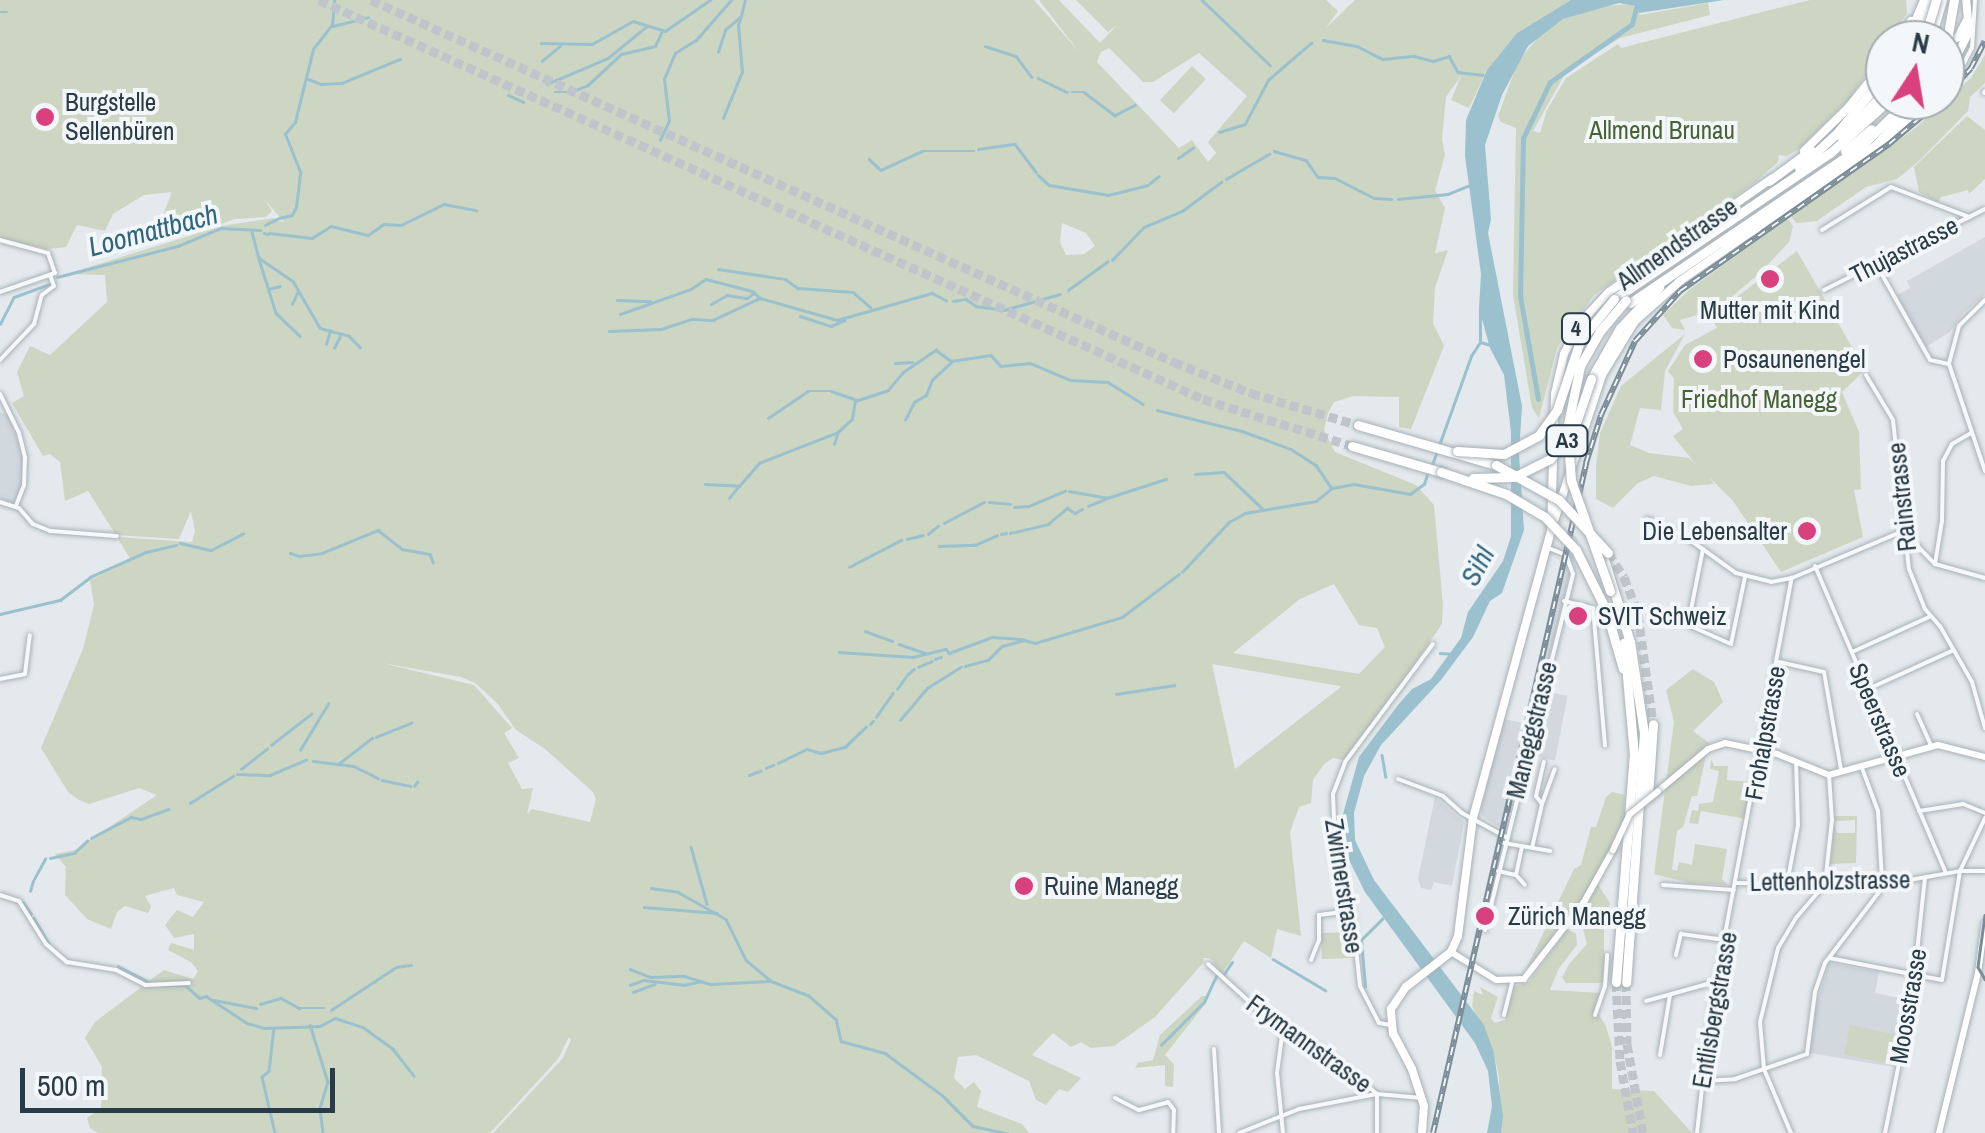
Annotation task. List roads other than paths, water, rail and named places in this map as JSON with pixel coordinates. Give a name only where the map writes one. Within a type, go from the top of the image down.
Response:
[{"type":"highway","points":[[1762,198],[1848,120],[1865,99]]},
{"type":"highway","points":[[1802,172],[1865,114]]},
{"type":"highway","points":[[1769,181],[1848,120]]},
{"type":"highway","points":[[1762,198],[1857,133],[1870,120]]},
{"type":"highway","points":[[1815,175],[1879,120]]},
{"type":"highway","points":[[1638,860],[1644,733],[1622,620],[1582,500],[1572,434],[1588,364],[1626,303],[1893,120]]},
{"type":"highway","points":[[1788,194],[1850,158],[1893,120]]},
{"type":"highway","points":[[1876,146],[1898,120]]},
{"type":"highway","name":"A3","points":[[1456,451],[1504,454],[1540,435],[1556,410],[1580,341],[1672,260],[1762,198]]},
{"type":"highway","points":[[1696,258],[1755,229]]},
{"type":"highway","points":[[1441,472],[1504,479],[1526,473],[1550,459],[1571,435],[1626,303]]},
{"type":"highway","name":"A3","points":[[1358,424],[1456,451],[1540,487],[1578,517],[1608,553]]},
{"type":"highway","points":[[1352,446],[1516,499],[1554,524],[1588,569],[1615,636],[1634,726]]},
{"type":"highway","points":[[1622,620],[1634,726],[1634,778],[1621,982],[1653,724]]},
{"type":"main road","points":[[1926,18],[1933,0]]},
{"type":"main road","points":[[1965,42],[1966,0]]},
{"type":"main road","points":[[1965,22],[1968,11]]},
{"type":"main road","name":"Allmendstrasse","points":[[1551,530],[1556,384],[1564,354],[1581,322],[1616,286],[1769,181],[1836,122],[1865,86]]},
{"type":"main road","name":"Allmendstrasse","points":[[1451,952],[1458,936],[1473,818],[1551,530],[1608,363],[1635,322],[1664,293],[1876,146],[1905,120]]},
{"type":"main road","points":[[1555,458],[1560,466],[1572,464]]},
{"type":"main road","points":[[1422,1133],[1422,1098],[1390,1025],[1393,1002],[1451,952],[1496,980],[1516,982],[1562,934],[1630,814],[1713,746],[1728,744],[1762,751],[1830,775],[1932,746],[1958,747],[1985,757]]},
{"type":"main road","points":[[1939,1133],[1983,953],[1985,922]]},
{"type":"street","points":[[1965,62],[1972,48],[1975,0]]},
{"type":"street","points":[[1822,230],[1890,187],[1969,217]]},
{"type":"street","name":"Thujastrasse","points":[[1824,290],[1985,209]]},
{"type":"street","points":[[0,240],[48,253],[54,286],[42,295],[34,324],[0,360]]},
{"type":"street","points":[[1876,264],[1930,360],[1949,364]]},
{"type":"street","points":[[0,292],[53,274]]},
{"type":"street","points":[[1985,300],[1959,326],[1949,364],[1985,471]]},
{"type":"street","name":"Rainstrasse","points":[[1866,375],[1894,425],[1909,568],[1930,616],[1972,682],[1985,728]]},
{"type":"street","points":[[0,394],[20,433],[25,457],[24,485],[16,506]]},
{"type":"street","points":[[1935,564],[1942,531],[1943,461],[1952,444],[1971,433]]},
{"type":"street","points":[[0,502],[16,506],[33,524],[50,531],[117,536]]},
{"type":"street","points":[[1647,520],[1703,549],[1745,577],[1771,582],[1792,578],[1903,531],[1935,564],[1985,578]]},
{"type":"street","name":"Maneggstrasse","points":[[1485,930],[1572,563],[1564,553],[1546,548]]},
{"type":"street","points":[[1703,549],[1688,625],[1731,644],[1745,577]]},
{"type":"street","name":"Speerstrasse","points":[[1816,566],[1946,874]]},
{"type":"street","name":"Frohalpstrasse","points":[[1734,887],[1792,578]]},
{"type":"street","points":[[1564,601],[1593,608],[1604,745]]},
{"type":"street","points":[[1852,652],[1930,616]]},
{"type":"street","points":[[0,679],[25,674],[30,635]]},
{"type":"street","name":"Zwirnerstrasse","points":[[1390,1025],[1379,1022],[1362,994],[1352,911],[1335,844],[1335,784],[1345,762],[1433,644]]},
{"type":"street","points":[[1868,690],[1954,650]]},
{"type":"street","points":[[1778,662],[1824,672],[1842,774]]},
{"type":"street","points":[[1918,714],[1932,746]]},
{"type":"street","points":[[1542,804],[1536,796],[1544,762]]},
{"type":"street","points":[[1787,884],[1798,824],[1796,762]]},
{"type":"street","points":[[1702,1080],[1735,1079],[1807,1054],[1816,990],[1828,958],[1881,884],[1878,811],[1862,768]]},
{"type":"street","points":[[1532,848],[1554,769]]},
{"type":"street","points":[[1791,1133],[1764,1068],[1760,1022],[1774,959],[1796,918],[1825,884],[1832,820],[1830,775]]},
{"type":"street","points":[[1398,780],[1443,796],[1505,840],[1550,852]]},
{"type":"street","points":[[1828,958],[1914,978],[1942,980],[1960,871],[1985,816],[1964,804],[1919,812]]},
{"type":"street","points":[[1516,875],[1522,847]]},
{"type":"street","name":"Lettenholzstrasse","points":[[1662,886],[1881,884],[1960,871],[1985,872]]},
{"type":"street","points":[[1498,872],[1516,875],[1525,884]]},
{"type":"street","name":"Moosstrasse","points":[[1884,1133],[1914,978],[1925,878]]},
{"type":"street","name":"Entlisbergstrasse","points":[[1697,1133],[1734,887]]},
{"type":"street","points":[[0,895],[19,901],[46,944],[71,964],[122,972],[145,985],[188,983]]},
{"type":"street","points":[[1310,960],[1319,940],[1320,914],[1352,911]]},
{"type":"street","points":[[1676,955],[1680,934],[1726,940]]},
{"type":"street","points":[[1594,1014],[1605,986],[1607,955]]},
{"type":"street","name":"Frymannstrasse","points":[[1208,964],[1284,1028],[1326,1050],[1377,1094],[1422,1098]]},
{"type":"street","points":[[1646,1001],[1718,981]]},
{"type":"street","points":[[1504,1015],[1516,982]]},
{"type":"street","points":[[1660,1055],[1670,995]]},
{"type":"street","points":[[1283,1133],[1278,1116],[1277,1072],[1284,1028]]},
{"type":"street","points":[[1214,1049],[1219,1133]]},
{"type":"street","points":[[1239,1133],[1278,1116],[1377,1094],[1378,1133]]},
{"type":"street","points":[[1115,1098],[1139,1110],[1168,1102],[1174,1110],[1174,1133]]},
{"type":"water","name":"Sihl","points":[[1571,0],[1724,0],[1639,13],[1636,6],[1619,3],[1563,19],[1528,46],[1502,95],[1485,145],[1491,219],[1488,233],[1522,406],[1519,454],[1524,530],[1502,593],[1490,601],[1473,637],[1441,680],[1381,745],[1364,776],[1354,813],[1355,840],[1374,880],[1484,1025],[1494,1053],[1503,1116],[1501,1133],[1487,1133],[1492,1106],[1488,1071],[1475,1043],[1365,892],[1349,860],[1343,814],[1359,757],[1398,705],[1412,689],[1431,679],[1461,638],[1468,612],[1503,561],[1511,536],[1511,432],[1504,375],[1490,348],[1479,308],[1481,274],[1465,156],[1466,120],[1487,70],[1517,33]]},
{"type":"waterway","points":[[279,218],[292,215],[296,207],[300,172],[285,134],[295,122],[313,49],[332,25],[334,0]]},
{"type":"waterway","points":[[541,43],[592,44],[633,21],[665,31],[710,0]]},
{"type":"waterway","points":[[660,140],[669,121],[664,79],[675,53],[696,40],[731,0]]},
{"type":"waterway","points":[[718,52],[725,30],[741,16],[745,0]]},
{"type":"waterway","points":[[1202,0],[1270,65]]},
{"type":"waterway","points":[[1538,399],[1520,296],[1523,138],[1550,82],[1632,24],[1638,0]]},
{"type":"waterway","points":[[0,12],[7,12]]},
{"type":"waterway","points":[[723,118],[742,72],[738,25],[741,16]]},
{"type":"waterway","points":[[333,26],[368,17]]},
{"type":"waterway","points":[[547,84],[608,58],[647,26]]},
{"type":"waterway","points":[[555,92],[571,92],[588,85],[621,54],[655,46],[662,31]]},
{"type":"waterway","points":[[1323,40],[1357,46],[1383,59],[1414,56],[1433,61],[1449,56],[1458,72],[1483,75]]},
{"type":"waterway","points":[[1219,132],[1245,124],[1268,80],[1311,43]]},
{"type":"waterway","points":[[542,61],[560,46]]},
{"type":"waterway","points":[[985,46],[1016,56],[1032,77]]},
{"type":"waterway","points":[[308,79],[321,84],[342,83],[400,59]]},
{"type":"waterway","points":[[1038,78],[1067,92]]},
{"type":"waterway","points":[[1072,92],[1084,92],[1115,115],[1135,105]]},
{"type":"waterway","points":[[508,95],[524,102]]},
{"type":"waterway","points":[[978,149],[1015,144],[1036,172]]},
{"type":"waterway","points":[[1178,158],[1193,148]]},
{"type":"waterway","points":[[869,159],[881,170],[922,151],[974,151]]},
{"type":"waterway","points":[[1274,151],[1306,160],[1318,177],[1335,178],[1374,198],[1391,199]]},
{"type":"waterway","points":[[1226,179],[1269,154]]},
{"type":"waterway","points":[[1038,175],[1049,185],[1108,195],[1148,185]]},
{"type":"waterway","points":[[1150,183],[1159,176]]},
{"type":"waterway","points":[[1112,260],[1144,227],[1182,211],[1221,182]]},
{"type":"waterway","points":[[1398,199],[1448,194],[1473,184]]},
{"type":"waterway","name":"Loomattbach","points":[[269,233],[312,238],[331,226],[368,235],[384,224],[401,225],[444,204],[476,210]]},
{"type":"waterway","points":[[265,225],[277,219]]},
{"type":"waterway","name":"Loomattbach","points":[[57,277],[178,246],[221,228],[260,230]]},
{"type":"waterway","points":[[252,232],[259,258],[293,281],[320,328],[349,336],[360,347]]},
{"type":"waterway","name":"Loomattbach","points":[[264,233],[268,234]]},
{"type":"waterway","points":[[259,259],[276,313],[300,336]]},
{"type":"waterway","points":[[1068,290],[1108,261]]},
{"type":"waterway","points":[[718,269],[785,279],[798,288],[853,292],[870,307]]},
{"type":"waterway","points":[[620,314],[691,289],[706,279],[752,291],[760,298]]},
{"type":"waterway","name":"Loomattbach","points":[[0,324],[14,297],[49,284]]},
{"type":"waterway","points":[[268,289],[280,286]]},
{"type":"waterway","points":[[292,304],[298,291]]},
{"type":"waterway","points":[[711,304],[727,295],[747,298],[754,293]]},
{"type":"waterway","points":[[609,331],[661,329],[692,319],[713,320],[760,298],[837,320],[932,293],[946,300]]},
{"type":"waterway","points":[[953,301],[966,299],[976,306],[1004,310],[1060,294]]},
{"type":"waterway","points":[[617,300],[650,301]]},
{"type":"waterway","points":[[1480,310],[1480,340]]},
{"type":"waterway","points":[[800,316],[831,326],[845,320]]},
{"type":"waterway","points":[[326,344],[330,331]]},
{"type":"waterway","points":[[334,348],[340,336]]},
{"type":"waterway","points":[[1432,465],[1471,356],[1480,342],[1491,345]]},
{"type":"waterway","points":[[705,484],[739,486],[759,463],[838,432],[852,419],[855,401],[888,390],[903,372],[936,350],[951,361],[991,355],[1001,366],[1030,363],[1070,380],[1108,382],[1143,404]]},
{"type":"waterway","points":[[895,363],[912,362]]},
{"type":"waterway","points":[[905,420],[914,402],[926,395],[932,380],[951,362]]},
{"type":"waterway","points":[[768,418],[808,391],[831,391],[857,400]]},
{"type":"waterway","points":[[1157,410],[1242,431],[1291,449],[1316,465],[1331,487]]},
{"type":"waterway","points":[[834,444],[838,432]]},
{"type":"waterway","points":[[1195,474],[1224,472],[1262,508]]},
{"type":"waterway","points":[[1182,572],[1229,522],[1245,513],[1316,501],[1332,488],[1354,484],[1410,494],[1424,484],[1428,472]]},
{"type":"waterway","points":[[1069,491],[1107,498],[1166,479]]},
{"type":"waterway","points":[[729,498],[737,488]]},
{"type":"waterway","points":[[1014,507],[1029,506],[1065,491]]},
{"type":"waterway","points":[[1088,506],[1105,499]]},
{"type":"waterway","points":[[944,523],[984,502]]},
{"type":"waterway","points":[[989,502],[1010,504]]},
{"type":"waterway","points":[[1010,533],[1048,524],[1067,508],[1075,513],[1082,509]]},
{"type":"waterway","points":[[928,534],[938,526]]},
{"type":"waterway","points":[[290,553],[322,553],[378,530],[402,549],[430,554],[433,562]]},
{"type":"waterway","points":[[1001,534],[1006,533]]},
{"type":"waterway","points":[[180,543],[211,550],[243,534]]},
{"type":"waterway","points":[[907,539],[923,535]]},
{"type":"waterway","points":[[939,546],[975,545],[997,535]]},
{"type":"waterway","points":[[849,567],[901,540]]},
{"type":"waterway","points":[[0,614],[60,600],[90,577],[146,552],[176,545]]},
{"type":"waterway","points":[[965,666],[988,660],[1002,646],[1024,640],[1035,643],[1122,617],[1179,574]]},
{"type":"waterway","points":[[865,631],[892,641]]},
{"type":"waterway","points":[[839,652],[913,657],[946,649],[949,653],[992,637],[1023,639]]},
{"type":"waterway","points":[[899,644],[925,653]]},
{"type":"waterway","points":[[1440,653],[1453,654]]},
{"type":"waterway","points":[[935,659],[941,657]]},
{"type":"waterway","points":[[918,667],[932,661]]},
{"type":"waterway","points":[[900,720],[927,688],[961,667]]},
{"type":"waterway","points":[[907,675],[914,669]]},
{"type":"waterway","points":[[897,689],[905,678]]},
{"type":"waterway","points":[[1116,694],[1174,685]]},
{"type":"waterway","points":[[876,717],[893,693]]},
{"type":"waterway","points":[[300,750],[328,704]]},
{"type":"waterway","points":[[271,745],[311,714]]},
{"type":"waterway","points":[[870,724],[873,721]]},
{"type":"waterway","points":[[376,737],[411,723]]},
{"type":"waterway","points":[[778,763],[807,749],[821,753],[845,747],[866,727]]},
{"type":"waterway","points":[[338,764],[372,738]]},
{"type":"waterway","points":[[241,769],[267,749]]},
{"type":"waterway","points":[[1382,755],[1386,777]]},
{"type":"waterway","points":[[237,774],[270,775],[306,760]]},
{"type":"waterway","points":[[313,761],[354,766],[378,778]]},
{"type":"waterway","points":[[766,768],[773,765]]},
{"type":"waterway","points":[[749,775],[760,771]]},
{"type":"waterway","points":[[190,803],[233,776]]},
{"type":"waterway","points":[[382,780],[410,786]]},
{"type":"waterway","points":[[414,786],[417,782]]},
{"type":"waterway","points":[[91,838],[131,817],[141,819],[168,809]]},
{"type":"waterway","points":[[50,858],[74,853],[87,841]]},
{"type":"waterway","points":[[691,847],[707,904]]},
{"type":"waterway","points":[[34,879],[45,859]]},
{"type":"waterway","points":[[30,891],[33,881]]},
{"type":"waterway","points":[[651,888],[678,892],[726,919],[746,960],[771,981],[808,995],[836,1019],[841,1041],[885,1053],[942,1095],[973,1126],[1007,1133]]},
{"type":"waterway","points":[[23,902],[31,913]]},
{"type":"waterway","points":[[644,907],[717,913]]},
{"type":"waterway","points":[[34,918],[49,944]]},
{"type":"waterway","points":[[1365,987],[1361,940],[1382,919]]},
{"type":"waterway","points":[[1273,959],[1325,990]]},
{"type":"waterway","points":[[1224,974],[1232,962]]},
{"type":"waterway","points":[[331,1010],[396,967],[411,965]]},
{"type":"waterway","points":[[118,966],[150,982]]},
{"type":"waterway","points":[[630,969],[651,977],[684,976],[711,984],[769,981]]},
{"type":"waterway","points":[[1161,1045],[1204,1002],[1216,976]]},
{"type":"waterway","points":[[630,985],[644,980],[683,985],[702,981]]},
{"type":"waterway","points":[[633,992],[655,984]]},
{"type":"waterway","points":[[163,986],[186,986],[200,998],[206,996],[247,1023],[264,1028],[320,1026],[335,1018],[363,1027],[393,1049],[414,1076]]},
{"type":"waterway","points":[[260,1004],[281,998],[299,1008],[324,1008]]},
{"type":"waterway","points":[[214,1000],[256,1008]]},
{"type":"waterway","points":[[310,1025],[328,1082],[320,1108],[323,1133]]},
{"type":"waterway","points":[[274,1028],[269,1071],[262,1077],[275,1133]]},
{"type":"tunnel","points":[[319,0],[1203,399],[1352,446]]},
{"type":"tunnel","points":[[371,0],[1174,362],[1251,393],[1358,425]]},
{"type":"tunnel","points":[[1608,553],[1624,577],[1638,614],[1653,724]]},
{"type":"tunnel","points":[[1616,982],[1620,1061],[1633,1133]]},
{"type":"tunnel","points":[[1626,982],[1627,1044],[1643,1133]]},
{"type":"tram line","points":[[1985,915],[1978,967],[1985,979]]},
{"type":"railway","points":[[1965,74],[1985,41]]},
{"type":"railway","points":[[1507,812],[1586,463],[1601,415],[1635,341],[1680,291],[1917,120]]},
{"type":"railway","points":[[1433,1133],[1509,800]]},
{"type":"place","name":"Burgstelle Sellenbüren","points":[[45,117]]},
{"type":"place","name":"Mutter mit Kind","points":[[1770,279]]},
{"type":"place","name":"Posaunenengel","points":[[1703,359]]},
{"type":"place","name":"Die Lebensalter","points":[[1807,531]]},
{"type":"place","name":"SVIT Schweiz","points":[[1578,616]]},
{"type":"place","name":"Ruine Manegg","points":[[1024,886]]},
{"type":"place","name":"Zürich Manegg","points":[[1485,916]]},
{"type":"park label","name":"Allmend Brunau","points":[[1662,130]]},
{"type":"park label","name":"Friedhof Manegg","points":[[1759,399]]}]
